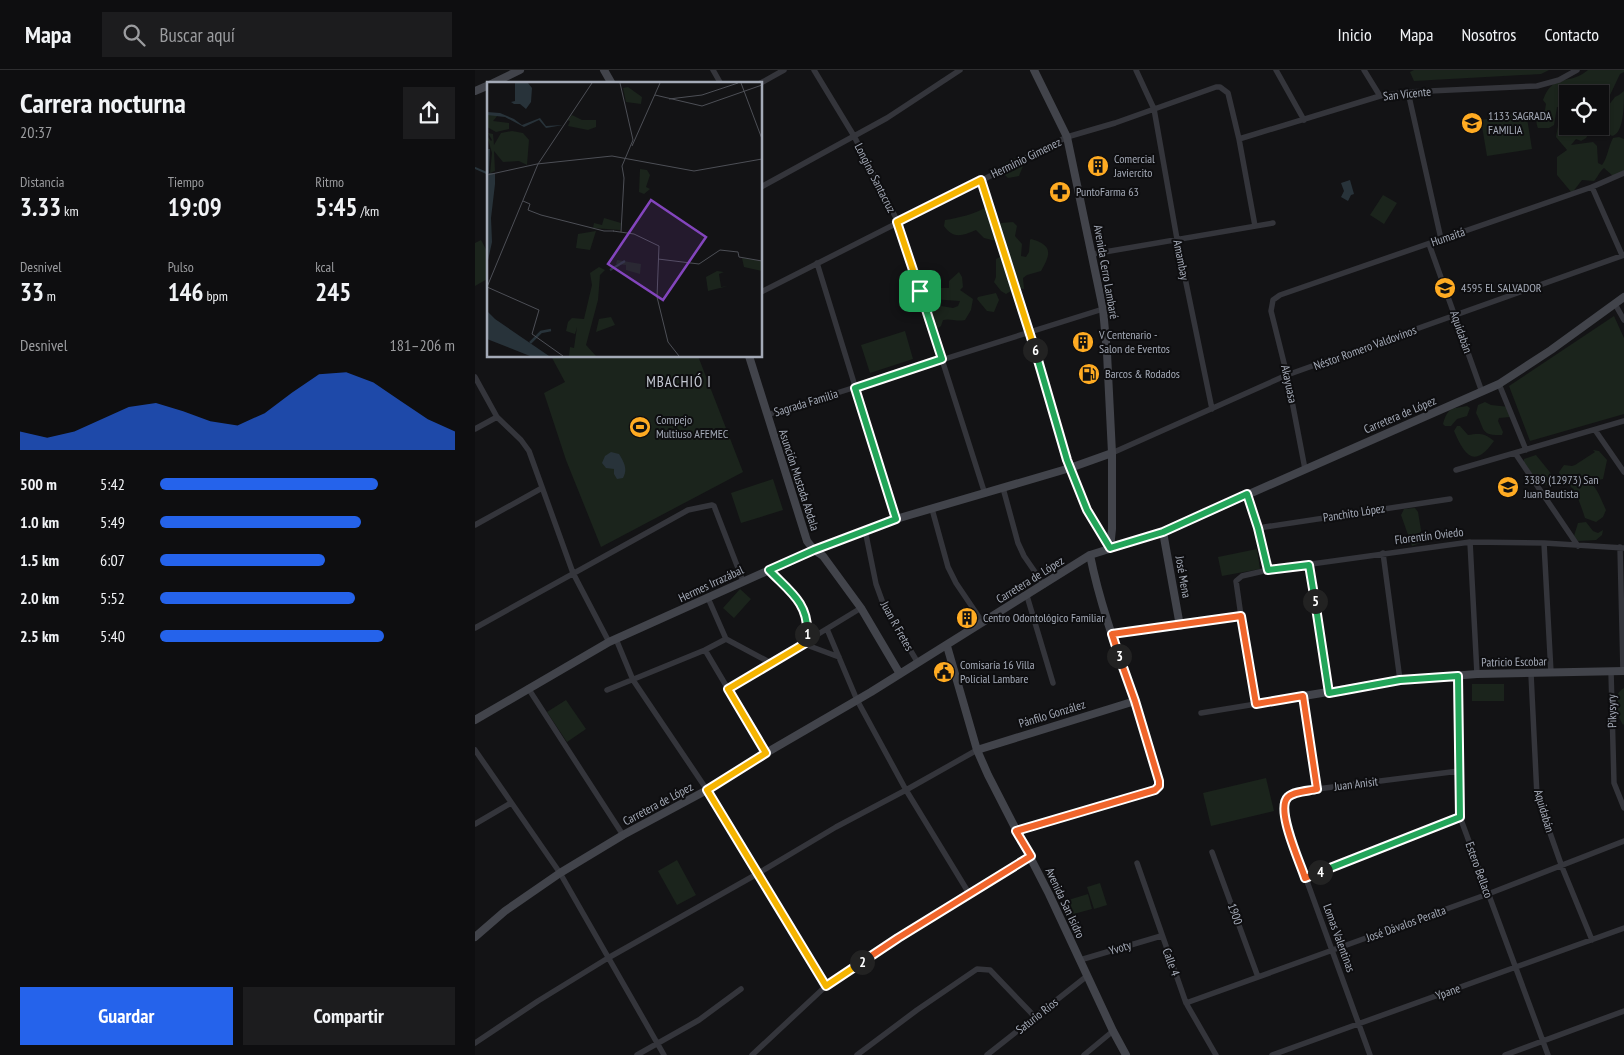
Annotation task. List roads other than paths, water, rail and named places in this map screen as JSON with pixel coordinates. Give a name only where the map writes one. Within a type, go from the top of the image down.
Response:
[{"type":"street","points":[[494,82],[520,70]]},
{"type":"street","points":[[604,70],[611,82]]},
{"type":"street","points":[[713,70],[720,82]]},
{"type":"street","points":[[763,82],[784,70]]},
{"type":"street","name":"Longino Santacruz","points":[[814,70],[854,136],[897,222],[985,494]]},
{"type":"street","points":[[945,70],[949,77]]},
{"type":"street","points":[[763,186],[887,118],[960,70]]},
{"type":"street","name":"Avenida Cerro Lambaré","points":[[1034,70],[1067,137],[1103,309],[1112,453],[1112,529],[1110,548]]},
{"type":"street","name":"Amambay","points":[[1136,70],[1154,109],[1177,239],[1212,409]]},
{"type":"street","points":[[1276,70],[1304,120]]},
{"type":"street","points":[[1364,70],[1380,96]]},
{"type":"street","name":"San Vicente","points":[[1239,139],[1380,96],[1407,92],[1537,86],[1559,80],[1577,70]]},
{"type":"street","points":[[475,91],[487,85]]},
{"type":"street","name":"Herminio Gimenez","points":[[763,291],[1067,137],[1220,87],[1228,93],[1239,139]]},
{"type":"street","points":[[1407,92],[1441,240]]},
{"type":"street","points":[[1239,139],[1255,226]]},
{"type":"street","name":"Humaitá","points":[[1273,300],[1280,295],[1592,187],[1624,173]]},
{"type":"street","points":[[981,180],[1030,332],[1070,468],[1090,515],[1110,548]]},
{"type":"street","points":[[1592,187],[1623,255]]},
{"type":"street","points":[[1093,254],[1273,223]]},
{"type":"street","name":"Aquidabán","points":[[1429,244],[1482,392]]},
{"type":"street","name":"Néstor Romero Valdovinos","points":[[1112,453],[1287,375],[1623,255]]},
{"type":"street","points":[[817,262],[896,519]]},
{"type":"street","name":"Carretera de López","points":[[475,937],[505,911],[560,872],[623,835],[707,790],[947,646],[1090,555],[1163,532],[1499,384],[1551,350],[1624,297]]},
{"type":"street","name":"Akayuasa","points":[[1273,300],[1271,311],[1287,375],[1305,469]]},
{"type":"street","points":[[1615,304],[1624,320]]},
{"type":"street","name":"Sagrada Familia","points":[[767,415],[1103,309]]},
{"type":"street","name":"Asunción Mustada Abdala","points":[[750,358],[807,541],[814,550],[823,556],[861,608],[900,674]]},
{"type":"street","points":[[475,377],[497,417],[521,440],[529,451],[573,573],[613,640],[633,680],[707,790],[826,986]]},
{"type":"street","points":[[1499,384],[1526,450]]},
{"type":"street","points":[[475,429],[497,417]]},
{"type":"street","points":[[1456,470],[1624,421]]},
{"type":"street","points":[[1595,430],[1624,472]]},
{"type":"street","name":"Hermes Irrazábal","points":[[475,720],[613,640],[814,550],[896,519],[985,494],[1112,453]]},
{"type":"street","points":[[1515,453],[1578,546]]},
{"type":"street","points":[[475,525],[542,488]]},
{"type":"street","points":[[1003,488],[1018,542],[1044,585]]},
{"type":"street","points":[[1247,494],[1258,528],[1268,570]]},
{"type":"street","name":"Panchito López","points":[[1258,528],[1450,498]]},
{"type":"street","points":[[476,626],[688,510],[712,505],[715,506],[743,581]]},
{"type":"street","points":[[932,509],[948,567],[983,622]]},
{"type":"street","name":"Juan R Fretes","points":[[865,530],[876,584],[884,606],[918,663]]},
{"type":"street","name":"José Mena","points":[[1163,532],[1180,626]]},
{"type":"street","points":[[1470,542],[1477,674]]},
{"type":"street","name":"Florentín Oviedo","points":[[1241,616],[1236,581],[1238,578],[1268,570],[1470,542],[1544,543],[1622,548]]},
{"type":"street","points":[[1544,543],[1551,673]]},
{"type":"street","points":[[1622,548],[1623,671]]},
{"type":"street","points":[[1383,553],[1400,680]]},
{"type":"street","points":[[1016,831],[1155,790],[1159,786],[1135,701],[1095,581],[1090,555]]},
{"type":"street","points":[[1309,565],[1329,693]]},
{"type":"street","points":[[769,570],[794,596],[805,611],[807,624],[804,644]]},
{"type":"street","points":[[1027,596],[1053,682]]},
{"type":"street","points":[[708,598],[726,639],[771,663]]},
{"type":"street","points":[[728,689],[861,608]]},
{"type":"street","points":[[1112,634],[1241,616],[1256,704],[1201,712]]},
{"type":"street","points":[[827,629],[857,700],[906,790],[970,895]]},
{"type":"street","points":[[607,690],[705,650],[726,639]]},
{"type":"street","points":[[804,644],[839,657]]},
{"type":"street","name":"Avenida San Isidro","points":[[947,646],[977,750],[1016,831],[1031,856],[1113,1031],[1127,1055]]},
{"type":"street","points":[[705,650],[766,753]]},
{"type":"street","name":"Pikysyry","points":[[1611,671],[1614,780],[1624,808]]},
{"type":"street","name":"Patricio Escobar","points":[[1256,704],[1400,680],[1477,674],[1623,671]]},
{"type":"street","name":"Aquidabán","points":[[1531,674],[1537,796],[1562,867],[1592,940]]},
{"type":"street","name":"Estero Bellaco","points":[[1458,676],[1460,817],[1547,1055]]},
{"type":"street","points":[[528,688],[623,835]]},
{"type":"street","points":[[1303,696],[1317,789]]},
{"type":"street","name":"Pánfilo González","points":[[977,750],[1135,701]]},
{"type":"street","points":[[475,750],[560,872],[664,1055]]},
{"type":"street","points":[[475,1043],[608,958],[836,827],[977,750]]},
{"type":"street","name":"Juan Anisit","points":[[1288,829],[1283,810],[1285,801],[1294,794],[1317,789],[1459,771]]},
{"type":"street","points":[[475,824],[511,803]]},
{"type":"street","points":[[1305,878],[1460,817]]},
{"type":"street","name":"Lomas Valentinas","points":[[1288,829],[1370,1055]]},
{"type":"street","name":"José Dávalos Peralta","points":[[1186,1004],[1562,867],[1624,841]]},
{"type":"street","name":"1900","points":[[1212,852],[1258,977]]},
{"type":"street","points":[[752,1055],[826,986],[898,938],[1031,856]]},
{"type":"street","name":"Calle 4","points":[[1137,863],[1186,1004],[1216,1055]]},
{"type":"street","name":"Ypane","points":[[1272,1055],[1624,928]]},
{"type":"street","name":"Yvoty","points":[[1080,960],[1161,936]]},
{"type":"street","points":[[857,1055],[864,1053],[917,1010],[977,969],[990,970],[1035,1016]]},
{"type":"street","name":"Saturio Ríos","points":[[987,1055],[1087,976]]},
{"type":"street","points":[[637,1055],[699,1020],[741,990]]},
{"type":"street","points":[[1505,1055],[1624,1011]]},
{"type":"street","points":[[1084,1055],[1113,1031]]},
{"type":"waterway","points":[[475,168],[487,173]]},
{"type":"place","name":"1133 SAGRADA FAMILIA","points":[[1472,123]]},
{"type":"place","name":"Comercial Javiercito","points":[[1098,166]]},
{"type":"place","name":"PuntoFarma 63","points":[[1060,192]]},
{"type":"place","name":"4595 EL SALVADOR","points":[[1445,288]]},
{"type":"place","name":"V Centenario - Salon de Eventos","points":[[1083,342]]},
{"type":"place","name":"Barcos & Rodados","points":[[1089,374]]},
{"type":"place","name":"Compejo Multiuso AFEMEC","points":[[640,427]]},
{"type":"place","name":"3389 (12973) San Juan Bautista","points":[[1508,487]]},
{"type":"place","name":"Centro Odontológico Familiar","points":[[967,618]]},
{"type":"place","name":"Comisaría 16 Villa Policial Lambare","points":[[944,672]]},
{"type":"district","name":"MBACHIÓ I","points":[[679,382]]}]
